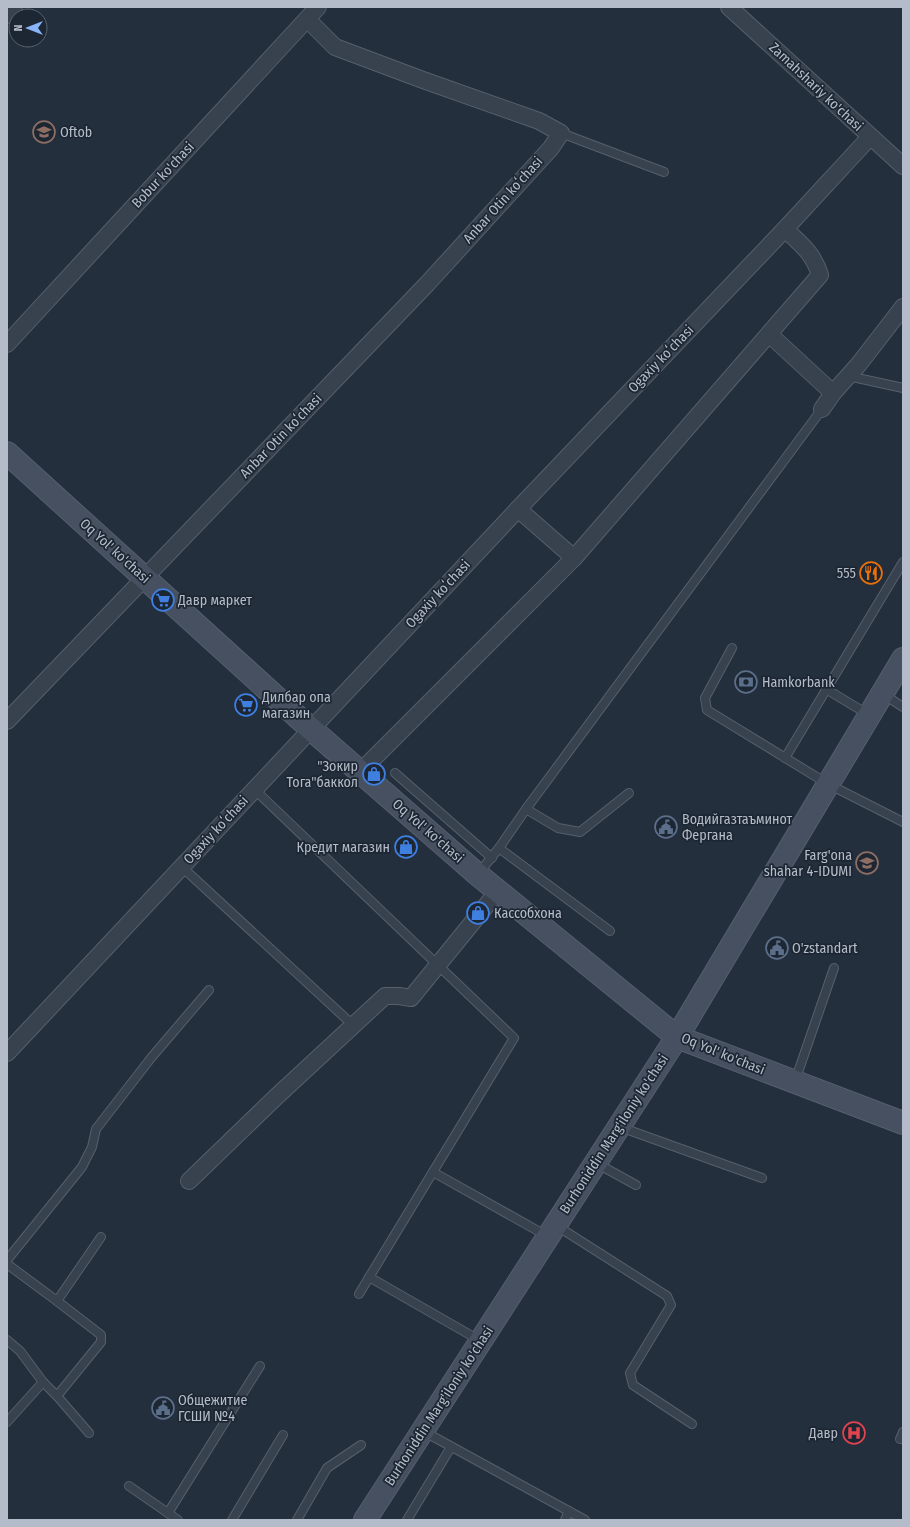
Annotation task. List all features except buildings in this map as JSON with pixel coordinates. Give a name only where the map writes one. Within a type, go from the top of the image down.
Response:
[{"type":"street","points":[[7,15],[14,7]]},
{"type":"street","name":"Bobur ko'chasi","points":[[7,344],[318,7]]},
{"type":"street","name":"Zamahshariy ko'chasi","points":[[729,7],[903,166]]},
{"type":"street","points":[[307,19],[335,47],[539,121],[561,133]]},
{"type":"street","name":"Anbar Otin koʻchasi","points":[[7,721],[427,284],[551,148],[561,133]]},
{"type":"street","name":"Ogaxiy koʻchasi","points":[[7,1053],[518,509],[785,229],[870,136]]},
{"type":"street","points":[[360,772],[574,558],[820,276],[817,266],[810,253],[785,229]]},
{"type":"street","points":[[822,409],[833,393],[903,307]]},
{"type":"street","points":[[769,334],[833,393]]},
{"type":"street","name":"Oq Yol' ko'chasi","points":[[7,453],[311,729],[477,874],[677,1037],[903,1123]]},
{"type":"street","points":[[518,509],[574,558]]},
{"type":"street","name":"Burhoniddin Marg'iloniy ko'chasi","points":[[365,1520],[677,1037],[903,659]]},
{"type":"street","points":[[189,1181],[384,996],[411,998],[498,891]]},
{"type":"lane","points":[[561,133],[664,172]]},
{"type":"lane","points":[[848,376],[903,388]]},
{"type":"lane","points":[[477,874],[492,858],[526,809],[822,409]]},
{"type":"lane","points":[[785,758],[903,562]]},
{"type":"lane","points":[[732,648],[705,698],[707,710],[828,784],[903,822]]},
{"type":"lane","points":[[826,689],[869,715]]},
{"type":"lane","points":[[882,694],[903,707]]},
{"type":"lane","points":[[395,773],[492,858]]},
{"type":"lane","points":[[254,789],[514,1038],[359,1294]]},
{"type":"lane","points":[[526,809],[558,828],[580,832],[629,793]]},
{"type":"lane","points":[[499,848],[610,931]]},
{"type":"lane","points":[[182,867],[354,1026]]},
{"type":"lane","points":[[795,1082],[834,968]]},
{"type":"lane","points":[[7,1260],[82,1167],[92,1147],[96,1130],[151,1058],[209,990]]},
{"type":"lane","points":[[619,1127],[762,1178]]},
{"type":"lane","points":[[596,1163],[636,1185]]},
{"type":"lane","points":[[433,1172],[552,1231],[667,1296],[671,1305],[630,1373],[633,1385],[692,1424]]},
{"type":"lane","points":[[57,1301],[102,1237]]},
{"type":"lane","points":[[7,1264],[100,1335],[102,1342],[57,1396]]},
{"type":"lane","points":[[369,1277],[481,1341]]},
{"type":"lane","points":[[7,1340],[20,1352],[43,1382],[89,1433]]},
{"type":"lane","points":[[168,1513],[260,1366]]},
{"type":"lane","points":[[7,1422],[43,1382]]},
{"type":"lane","points":[[422,1431],[585,1520]]},
{"type":"lane","points":[[232,1520],[283,1435]]},
{"type":"lane","points":[[297,1520],[328,1468],[361,1445]]},
{"type":"lane","points":[[407,1520],[451,1446]]},
{"type":"lane","points":[[129,1486],[178,1520]]},
{"type":"lane","points":[[565,1520],[569,1511]]},
{"type":"place","name":"Oftob","points":[[44,132]]},
{"type":"place","name":"555","points":[[871,573]]},
{"type":"place","name":"Давр маркет","points":[[163,600]]},
{"type":"place","name":"Hamkorbank","points":[[746,682]]},
{"type":"place","name":"Дилбар опа магазин","points":[[246,705]]},
{"type":"place","name":"\"Зокир Тога\"баккол","points":[[374,774]]},
{"type":"place","name":"Водийгазтаъминот Фергана","points":[[666,827]]},
{"type":"place","name":"Кредит магазин","points":[[406,847]]},
{"type":"place","name":"Farg'ona shahar 4-IDUMI","points":[[867,863]]},
{"type":"place","name":"Кассобхона","points":[[478,913]]},
{"type":"place","name":"O'zstandart","points":[[777,948]]},
{"type":"place","name":"Общежитие ГСШИ №4","points":[[163,1408]]},
{"type":"place","name":"Давр","points":[[854,1433]]}]
